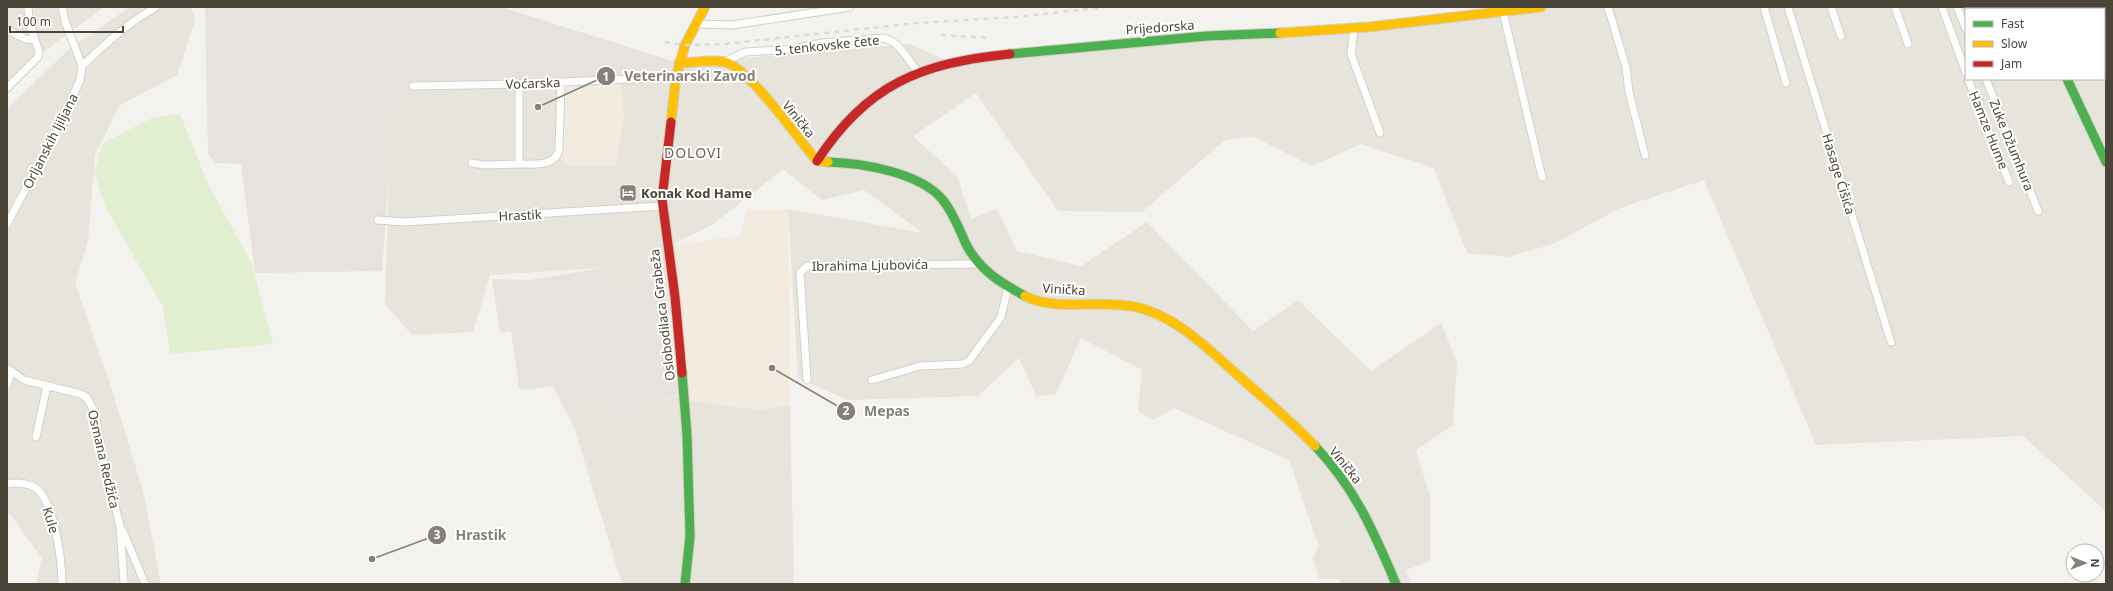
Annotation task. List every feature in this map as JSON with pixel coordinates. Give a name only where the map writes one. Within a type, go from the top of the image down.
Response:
[{"type":"street","points":[[7,88],[38,57],[35,40],[29,21],[28,7]]},
{"type":"street","points":[[62,7],[82,66],[117,33],[156,7]]},
{"type":"street","name":"Oslobodilaca Grabeža","points":[[685,584],[690,536],[686,428],[674,297],[662,206],[676,77],[679,63],[685,45],[705,7]]},
{"type":"street","points":[[696,24],[732,25],[850,7]]},
{"type":"street","name":"Prijedorska","points":[[817,161],[830,139],[846,121],[893,84],[918,72],[950,62],[1137,41],[1354,28],[1541,7]]},
{"type":"street","points":[[1608,7],[1626,67],[1629,92],[1645,155]]},
{"type":"street","points":[[1764,7],[1786,83]]},
{"type":"street","name":"Hasage Ćišića","points":[[1788,7],[1891,342]]},
{"type":"street","points":[[1831,7],[1841,36]]},
{"type":"street","points":[[1895,7],[1908,44]]},
{"type":"street","points":[[1942,7],[1965,70]]},
{"type":"street","points":[[1957,7],[1965,27]]},
{"type":"street","points":[[1503,12],[1542,176]]},
{"type":"street","points":[[1354,28],[1352,54],[1380,133]]},
{"type":"street","points":[[7,30],[26,39],[35,40]]},
{"type":"street","name":"5. tenkovske čete","points":[[724,62],[745,52],[793,49],[822,43],[883,38],[889,39],[898,45],[918,72]]},
{"type":"street","points":[[679,63],[724,62]]},
{"type":"street","name":"Vinička","points":[[724,62],[733,65],[749,78],[817,161],[885,171],[932,190],[944,200],[954,215],[968,248],[978,264],[1008,287],[1029,298],[1048,304],[1100,303],[1135,307],[1173,323],[1198,340],[1280,412],[1334,468],[1366,515],[1396,584]]},
{"type":"street","name":"Orljanskih ljiljana","points":[[7,224],[62,121],[80,80],[82,66]]},
{"type":"street","name":"Voćarska","points":[[413,86],[519,84],[676,77]]},
{"type":"street","name":"Hamze Hume","points":[[1968,80],[2009,182]]},
{"type":"street","name":"Zuke Džumhura","points":[[1986,80],[2038,211]]},
{"type":"street","points":[[2067,80],[2106,162]]},
{"type":"street","points":[[472,163],[545,163],[557,158],[559,146],[560,82]]},
{"type":"street","points":[[519,84],[519,164]]},
{"type":"street","name":"Hrastik","points":[[378,220],[404,222],[662,206]]},
{"type":"street","name":"Ibrahima Ljubovića","points":[[807,380],[800,273],[803,267],[859,264],[978,264]]},
{"type":"street","points":[[872,380],[920,366],[962,364],[969,361],[1001,317],[1008,287]]},
{"type":"street","points":[[7,385],[9,369]]},
{"type":"street","name":"Osmana Redžića","points":[[9,369],[19,378],[81,394],[87,398],[91,405],[98,427],[102,455],[120,526],[124,584]]},
{"type":"street","points":[[36,437],[47,386]]},
{"type":"street","name":"Kule","points":[[7,484],[26,484],[33,486],[43,497],[52,520],[58,544],[62,584]]},
{"type":"street","points":[[120,526],[145,584]]},
{"type":"shaded area","points":[[7,7],[104,7],[46,50],[7,95]]},
{"type":"shaded area","points":[[130,7],[191,7],[195,20],[177,75],[119,106],[95,155],[88,241],[75,283],[113,393],[143,491],[161,584],[36,584],[42,558],[9,513],[7,517],[7,109],[68,50]]},
{"type":"shaded area","points":[[205,7],[501,7],[679,63],[676,77],[413,86],[391,106],[390,162],[382,271],[255,273],[241,164],[216,163],[208,153]]},
{"type":"shaded area","points":[[1541,7],[2106,7],[2106,511],[2023,436],[1816,445],[1704,180],[1620,208],[1553,244],[1508,257],[1467,253],[1434,168],[1361,144],[1312,166],[1252,136],[1224,141],[1142,212],[1058,211],[976,93],[913,136],[957,176],[971,219],[997,209],[1017,251],[1081,266],[1147,222],[1253,331],[1298,300],[1371,371],[1441,323],[1457,362],[1453,425],[1416,450],[1430,496],[1430,561],[1406,570],[1411,584],[1340,584],[1340,579],[1319,579],[1313,557],[1319,547],[1289,460],[1174,408],[1153,420],[1138,411],[1142,370],[1081,338],[1056,394],[1036,396],[1019,358],[978,396],[848,400],[798,378],[788,209],[923,233],[864,190],[822,200],[783,169],[712,225],[667,247],[666,277],[610,282],[601,268],[490,275],[473,332],[412,335],[385,304],[391,106],[413,86],[910,44],[950,62],[1313,32]]},
{"type":"shaded area","points":[[621,80],[624,116],[616,166],[569,166],[557,158],[561,82]]},
{"type":"shaded area","points":[[788,209],[790,405],[758,410],[684,400],[667,247],[741,235],[747,210]]},
{"type":"shaded area","points":[[601,268],[610,282],[666,277],[678,394],[650,404],[620,420],[610,399],[564,408],[553,386],[523,390],[519,387],[511,331],[500,333],[492,279],[530,280]]},
{"type":"shaded area","points":[[684,393],[790,405],[794,584],[622,584],[574,427],[564,408],[610,399],[620,420],[650,404]]},
{"type":"green space","points":[[180,114],[208,184],[252,264],[273,344],[170,354],[163,307],[106,208],[94,173],[103,143],[152,118]]},
{"type":"railway","points":[[665,42],[685,45],[725,44],[917,23],[1016,17],[1106,7]]},
{"type":"railway","points":[[941,35],[990,38]]},
{"type":"traffic: fast","points":[[1010,54],[1207,36],[1280,33]]},
{"type":"traffic: fast","points":[[2067,80],[2106,162]]},
{"type":"traffic: fast","points":[[828,162],[856,164],[889,171],[919,182],[932,190],[942,199],[949,209],[966,244],[977,261],[999,281],[1025,296]]},
{"type":"traffic: fast","points":[[682,373],[687,435],[690,536],[685,584]]},
{"type":"traffic: fast","points":[[1315,446],[1341,478],[1362,511],[1380,546],[1396,584]]},
{"type":"traffic: slow","points":[[671,122],[676,77],[685,45],[705,7]]},
{"type":"traffic: slow","points":[[1280,33],[1369,27],[1541,7]]},
{"type":"traffic: slow","points":[[679,63],[720,61],[735,67],[760,90],[817,161],[828,162]]},
{"type":"traffic: slow","points":[[1025,296],[1037,301],[1050,303],[1108,304],[1136,307],[1165,318],[1179,326],[1205,346],[1279,411],[1315,446]]},
{"type":"traffic: jam","points":[[817,161],[836,135],[856,113],[877,96],[899,82],[923,72],[949,64],[978,58],[1010,54]]},
{"type":"traffic: jam","points":[[671,122],[662,199],[675,297],[682,373]]},
{"type":"place","name":"Veterinarski Zavod","points":[[538,107]]},
{"type":"place","name":"Konak Kod Hame","points":[[628,193]]},
{"type":"place","name":"Mepas","points":[[772,368]]},
{"type":"place","name":"Hrastik","points":[[372,559]]},
{"type":"district","name":"DOLOVI","points":[[693,153]]}]
